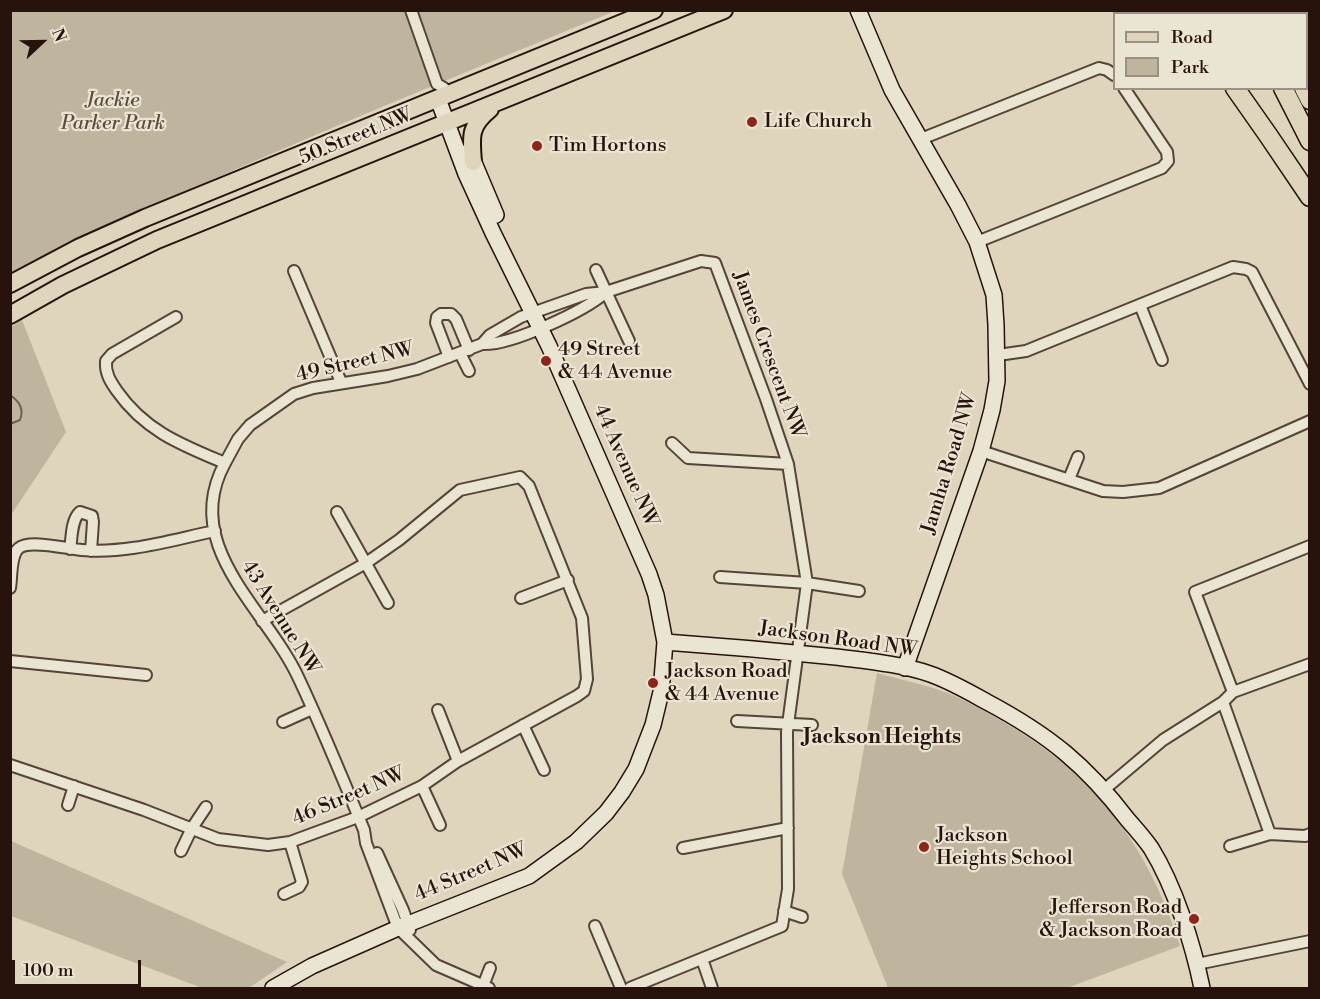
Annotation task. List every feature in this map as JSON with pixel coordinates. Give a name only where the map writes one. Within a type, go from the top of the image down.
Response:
[{"type":"highway","points":[[1236,90],[1310,198]]},
{"type":"highway","points":[[1284,90],[1310,141]]},
{"type":"main road","name":"50 Street NW","points":[[10,284],[78,248],[145,218],[441,93],[654,10]]},
{"type":"main road","name":"50 Street NW","points":[[10,315],[63,285],[157,240],[723,10]]},
{"type":"main road","points":[[473,162],[471,138],[474,126],[478,119],[500,101]]},
{"type":"street","name":"44 Avenue NW","points":[[411,10],[451,121],[466,174],[540,327],[646,566],[656,595],[665,642]]},
{"type":"street","name":"Jamha Road NW","points":[[858,11],[892,90],[977,242],[994,295],[998,355],[997,381],[992,410],[981,452],[905,668]]},
{"type":"street","points":[[921,139],[1099,68],[1113,74]]},
{"type":"street","points":[[977,242],[1162,168],[1168,161],[1167,152],[1125,90]]},
{"type":"street","name":"44 Avenue NW","points":[[451,121],[473,162],[511,252],[533,313]]},
{"type":"street","name":"James Crescent NW","points":[[533,313],[586,294],[606,292],[701,261],[715,263],[788,464],[807,583],[788,724],[788,889],[784,911]]},
{"type":"street","points":[[998,355],[1026,351],[1233,267],[1252,272],[1310,384]]},
{"type":"street","points":[[596,270],[629,341]]},
{"type":"street","points":[[294,271],[341,382]]},
{"type":"street","name":"James Crescent NW","points":[[540,327],[593,303],[606,292]]},
{"type":"street","points":[[1140,305],[1162,360]]},
{"type":"street","name":"49 Street NW","points":[[225,463],[238,439],[250,425],[294,394],[341,382],[398,374],[459,354],[482,344],[490,335],[521,317],[533,313]]},
{"type":"street","points":[[176,317],[112,354],[106,361],[105,368],[112,384],[129,409],[148,425],[171,439],[225,463]]},
{"type":"street","name":"49 Street NW","points":[[482,344],[494,345],[528,334],[540,327]]},
{"type":"street","points":[[459,354],[469,371]]},
{"type":"street","points":[[981,452],[1103,491],[1123,492],[1159,488],[1310,421]]},
{"type":"street","name":"James Crescent NW","points":[[672,443],[688,458],[788,464]]},
{"type":"street","points":[[1070,479],[1078,458]]},
{"type":"street","name":"43 Avenue NW","points":[[225,463],[217,478],[212,517],[225,565],[294,669],[363,830],[371,840],[403,925],[411,939],[436,965],[486,987]]},
{"type":"street","points":[[262,621],[366,564],[399,540],[457,485],[520,477],[529,486],[568,580],[521,598]]},
{"type":"street","points":[[70,549],[76,516],[80,512],[92,516],[92,551]]},
{"type":"street","points":[[337,512],[388,603]]},
{"type":"street","points":[[10,588],[14,557],[16,550],[21,546],[34,544],[110,552],[215,531]]},
{"type":"street","points":[[1233,692],[1195,592],[1310,546]]},
{"type":"street","points":[[720,577],[807,583],[859,591]]},
{"type":"street","name":"46 Street NW","points":[[10,765],[218,839],[267,845],[290,842],[358,817],[422,786],[458,761],[584,691],[587,679],[582,618],[568,580]]},
{"type":"street","name":"Jackson Road NW","points":[[665,642],[797,653],[905,668],[948,682],[1026,723],[1072,756],[1105,789],[1151,849],[1180,914],[1197,964],[1202,988]]},
{"type":"street","name":"44 Street NW","points":[[273,988],[312,966],[403,925],[529,876],[576,842],[606,813],[636,769],[646,746],[661,692],[665,642]]},
{"type":"street","points":[[10,662],[146,675]]},
{"type":"street","points":[[1105,789],[1163,740],[1222,702],[1233,692],[1310,664]]},
{"type":"street","points":[[1222,702],[1270,834]]},
{"type":"street","points":[[283,722],[312,710]]},
{"type":"street","points":[[438,710],[458,761]]},
{"type":"street","points":[[737,721],[812,725]]},
{"type":"street","points":[[523,725],[544,770]]},
{"type":"street","points":[[68,804],[74,786]]},
{"type":"street","name":"46 Street NW","points":[[422,786],[441,825]]},
{"type":"street","points":[[181,851],[206,807]]},
{"type":"street","points":[[683,848],[788,828]]},
{"type":"street","points":[[1230,846],[1270,834],[1305,836],[1310,834]]},
{"type":"street","name":"46 Street NW","points":[[284,894],[299,887],[302,882],[290,842]]},
{"type":"street","points":[[630,988],[782,926],[784,911],[802,917]]},
{"type":"street","points":[[595,927],[621,988]]},
{"type":"street","points":[[1197,964],[1310,941]]},
{"type":"street","points":[[702,959],[712,988]]},
{"type":"street","points":[[486,987],[490,968]]},
{"type":"green space","name":"Jackie Parker Park","points":[[10,11],[615,11],[235,170],[11,272]]},
{"type":"green space","points":[[22,320],[66,432],[11,515],[11,327]]},
{"type":"green space","name":"Jackson Heights School","points":[[877,673],[947,693],[963,700],[1000,720],[1063,763],[1113,815],[1134,844],[1167,909],[1180,946],[1067,988],[888,988],[842,874]]},
{"type":"green space","points":[[10,841],[287,962],[249,988],[202,988],[11,916]]},
{"type":"waterway","points":[[10,395],[19,403],[22,412],[20,420],[10,424]]},
{"type":"place","name":"Life Church","points":[[752,122]]},
{"type":"place","name":"Tim Hortons","points":[[537,146]]},
{"type":"place","name":"49 Street & 44 Avenue","points":[[546,361]]},
{"type":"place","name":"Jackson Road & 44 Avenue","points":[[653,683]]},
{"type":"place","name":"Jackson Heights School","points":[[924,847]]},
{"type":"place","name":"Jefferson Road & Jackson Road","points":[[1194,919]]},
{"type":"district","name":"Jackson Heights","points":[[882,738]]}]
